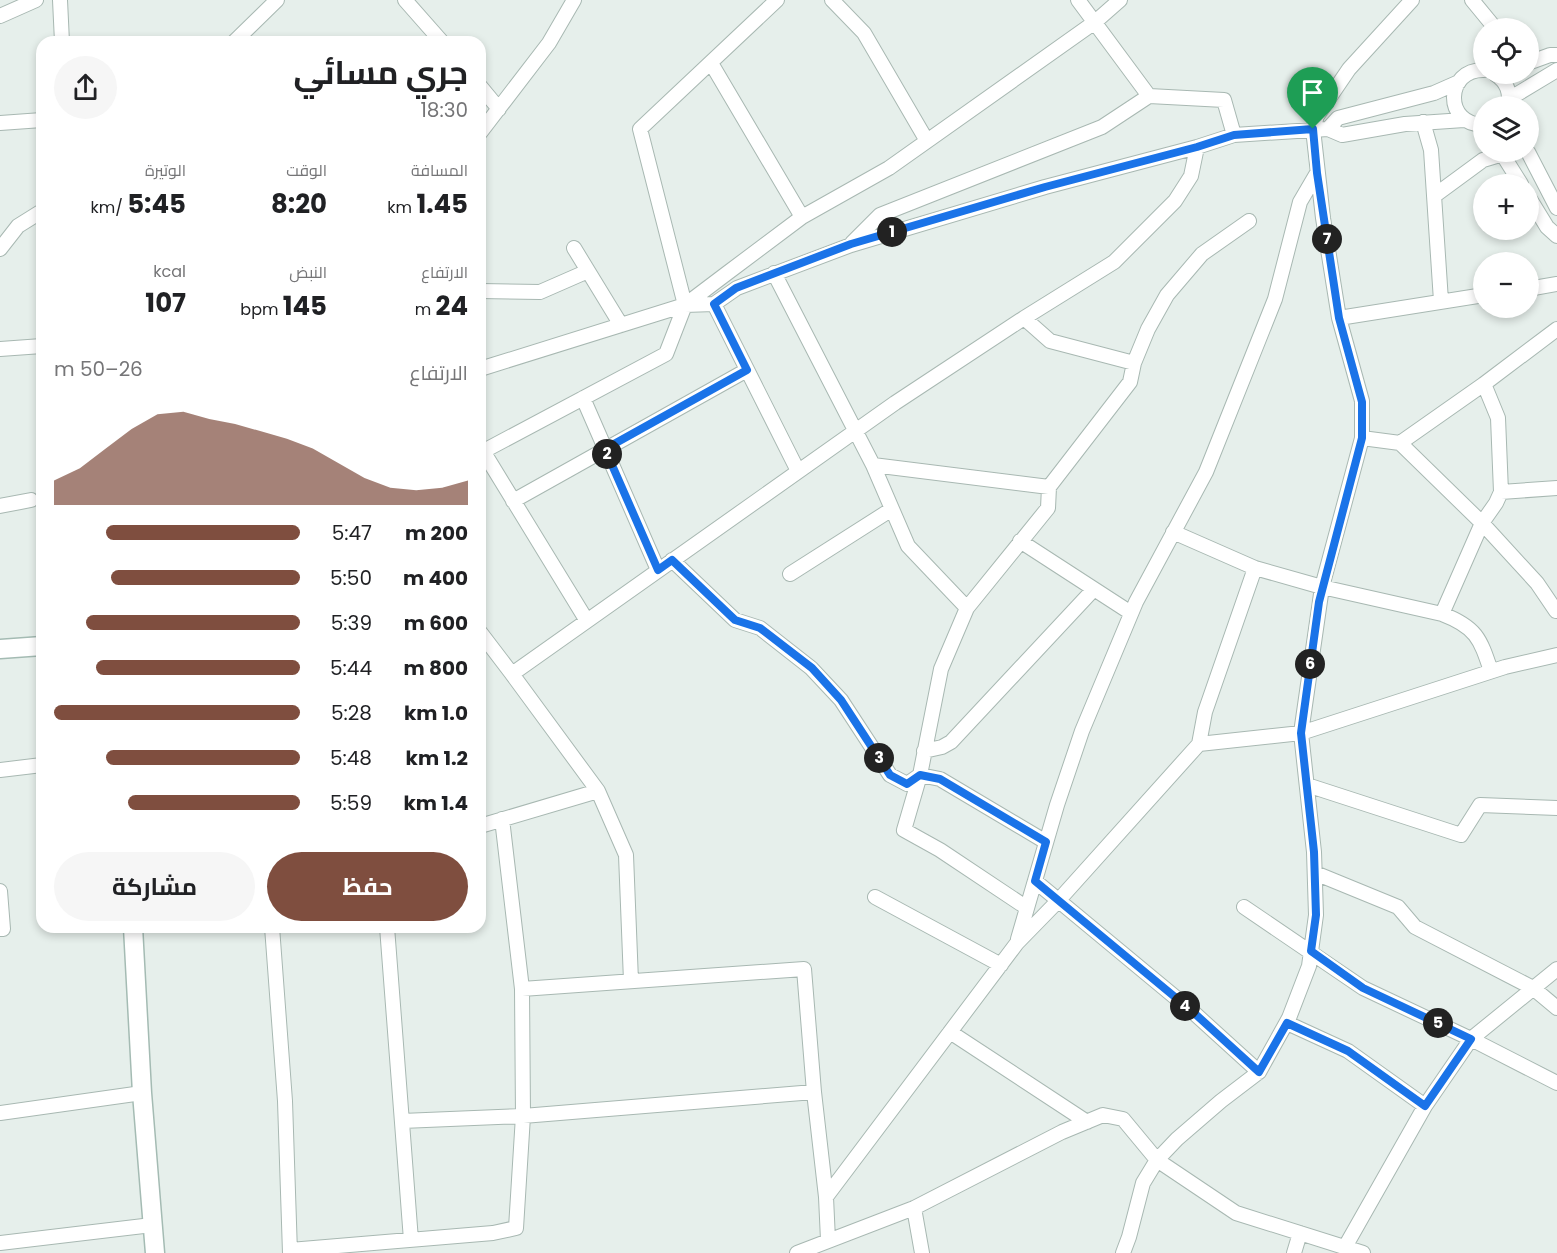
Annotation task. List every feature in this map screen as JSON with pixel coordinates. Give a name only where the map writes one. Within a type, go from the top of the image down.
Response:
[{"type":"main road","points":[[0,649],[36,646]]},
{"type":"main road","points":[[133,933],[142,1093],[155,1253]]},
{"type":"street","points":[[0,16],[36,0]]},
{"type":"street","points":[[60,0],[63,36]]},
{"type":"street","points":[[240,36],[277,0]]},
{"type":"street","points":[[405,0],[436,36]]},
{"type":"street","points":[[486,125],[549,43],[574,0]]},
{"type":"street","points":[[685,305],[640,129],[777,0]]},
{"type":"street","points":[[832,0],[864,33],[927,141]]},
{"type":"street","points":[[1078,0],[1149,96]]},
{"type":"street","points":[[486,449],[666,354],[685,305],[802,217],[889,168],[1095,22],[1120,0]]},
{"type":"street","points":[[1123,1253],[1143,1183],[1157,1160],[1177,1139],[1221,1101],[1259,1072],[1287,1023],[1309,966],[1316,915],[1315,873],[1301,733],[1322,587],[1362,438],[1362,402],[1339,318],[1317,173],[1313,129],[1317,116],[1349,69],[1412,0]]},
{"type":"street","points":[[1472,0],[1487,18]]},
{"type":"street","points":[[1539,59],[1550,55],[1557,56]]},
{"type":"street","points":[[711,63],[802,217]]},
{"type":"street","points":[[1520,96],[1557,70]]},
{"type":"street","points":[[1328,129],[1338,117],[1434,93],[1459,82],[1473,72]]},
{"type":"street","points":[[1459,82],[1453,94],[1454,104],[1457,113],[1473,124]]},
{"type":"street","points":[[486,93],[499,109]]},
{"type":"street","points":[[851,244],[880,215],[1102,127],[1149,96],[1224,100],[1234,135]]},
{"type":"street","points":[[0,123],[36,120]]},
{"type":"street","points":[[486,367],[685,305],[714,304],[736,288],[851,244],[1234,135],[1328,129],[1342,135],[1423,122],[1464,120]]},
{"type":"street","points":[[1423,122],[1431,150],[1441,302]]},
{"type":"street","points":[[512,674],[855,431],[1024,318],[1114,262],[1175,201],[1191,176],[1197,147]]},
{"type":"street","points":[[1434,196],[1480,162]]},
{"type":"street","points":[[1533,162],[1557,208]]},
{"type":"street","points":[[1017,943],[1046,842],[1082,731],[1131,613],[1206,472],[1275,299],[1300,202],[1317,173]]},
{"type":"street","points":[[1539,214],[1547,227],[1557,236]]},
{"type":"street","points":[[0,249],[18,226],[36,215]]},
{"type":"street","points":[[1027,908],[940,850],[904,830],[920,775],[941,669],[967,608],[1048,508],[1049,487],[1130,382],[1134,363],[1148,329],[1167,295],[1202,254],[1249,222]]},
{"type":"street","points":[[574,248],[621,325]]},
{"type":"street","points":[[486,291],[540,292],[588,271]]},
{"type":"street","points":[[774,273],[873,465],[908,546],[967,608]]},
{"type":"street","points":[[1539,287],[1557,284]]},
{"type":"street","points":[[1339,318],[1473,297]]},
{"type":"street","points":[[714,304],[798,471]]},
{"type":"street","points":[[1024,318],[1050,341],[1134,363]]},
{"type":"street","points":[[1400,443],[1557,329]]},
{"type":"street","points":[[0,349],[36,346]]},
{"type":"street","points":[[513,501],[747,370]]},
{"type":"street","points":[[1442,614],[1482,523],[1501,492],[1498,418],[1484,384]]},
{"type":"street","points":[[583,398],[658,570]]},
{"type":"street","points":[[1362,438],[1400,443],[1482,523],[1537,582],[1556,611]]},
{"type":"street","points":[[486,460],[587,621]]},
{"type":"street","points":[[873,465],[1049,487]]},
{"type":"street","points":[[1501,492],[1557,488]]},
{"type":"street","points":[[0,506],[31,500]]},
{"type":"street","points":[[790,574],[892,509]]},
{"type":"street","points":[[1173,532],[1255,568],[1322,587],[1442,614],[1461,621],[1482,644],[1491,671]]},
{"type":"street","points":[[1020,541],[1131,613]]},
{"type":"street","points":[[672,560],[735,620],[760,628],[812,668],[841,700],[890,775],[907,784],[920,775],[940,779],[1046,842]]},
{"type":"street","points":[[826,1197],[1017,943],[1058,901],[1199,744],[1205,712],[1255,568]]},
{"type":"street","points":[[924,751],[942,747],[951,742],[1094,590]]},
{"type":"street","points":[[486,649],[512,674],[598,791],[626,855],[631,981]]},
{"type":"street","points":[[1199,744],[1301,733],[1491,671],[1557,655]]},
{"type":"street","points":[[0,770],[36,766]]},
{"type":"street","points":[[1307,785],[1461,835],[1480,805],[1557,808]]},
{"type":"street","points":[[486,824],[598,791]]},
{"type":"street","points":[[272,933],[285,1101],[290,1251],[493,1233],[516,1228],[523,1116],[522,989],[502,819]]},
{"type":"street","points":[[1315,873],[1398,907],[1416,927],[1533,988],[1557,1008]]},
{"type":"street","points":[[1035,881],[1193,1012],[1259,1072]]},
{"type":"street","points":[[0,891],[3,929],[0,929]]},
{"type":"street","points":[[875,897],[1000,965]]},
{"type":"street","points":[[1244,907],[1363,988],[1557,1083]]},
{"type":"street","points":[[387,933],[411,1240]]},
{"type":"street","points":[[522,989],[804,969],[814,1092],[826,1197],[828,1240]]},
{"type":"street","points":[[1345,1247],[1425,1106],[1471,1039],[1557,969]]},
{"type":"street","points":[[1287,1023],[1348,1051],[1425,1106]]},
{"type":"street","points":[[950,1032],[1087,1122]]},
{"type":"street","points":[[402,1121],[523,1116],[814,1092]]},
{"type":"street","points":[[0,1113],[142,1093]]},
{"type":"street","points":[[797,1253],[914,1208],[1062,1132],[1103,1115],[1124,1119],[1157,1160],[1236,1213],[1363,1253]]},
{"type":"street","points":[[914,1208],[922,1253]]},
{"type":"street","points":[[0,1243],[26,1247],[152,1225]]},
{"type":"street","points":[[1294,1253],[1300,1233]]},
{"type":"route","points":[[1313,129],[1323,218],[1339,318],[1362,402],[1362,438],[1322,587],[1301,733],[1314,852],[1316,915],[1311,951],[1363,988],[1471,1039],[1425,1106],[1348,1051],[1287,1023],[1259,1072],[1193,1012],[1035,881],[1046,842],[940,779],[920,775],[907,784],[890,775],[841,700],[812,668],[760,628],[735,620],[672,560],[658,570],[605,449],[747,370],[714,304],[736,288],[851,244],[1045,187],[1234,135],[1313,129]]}]
